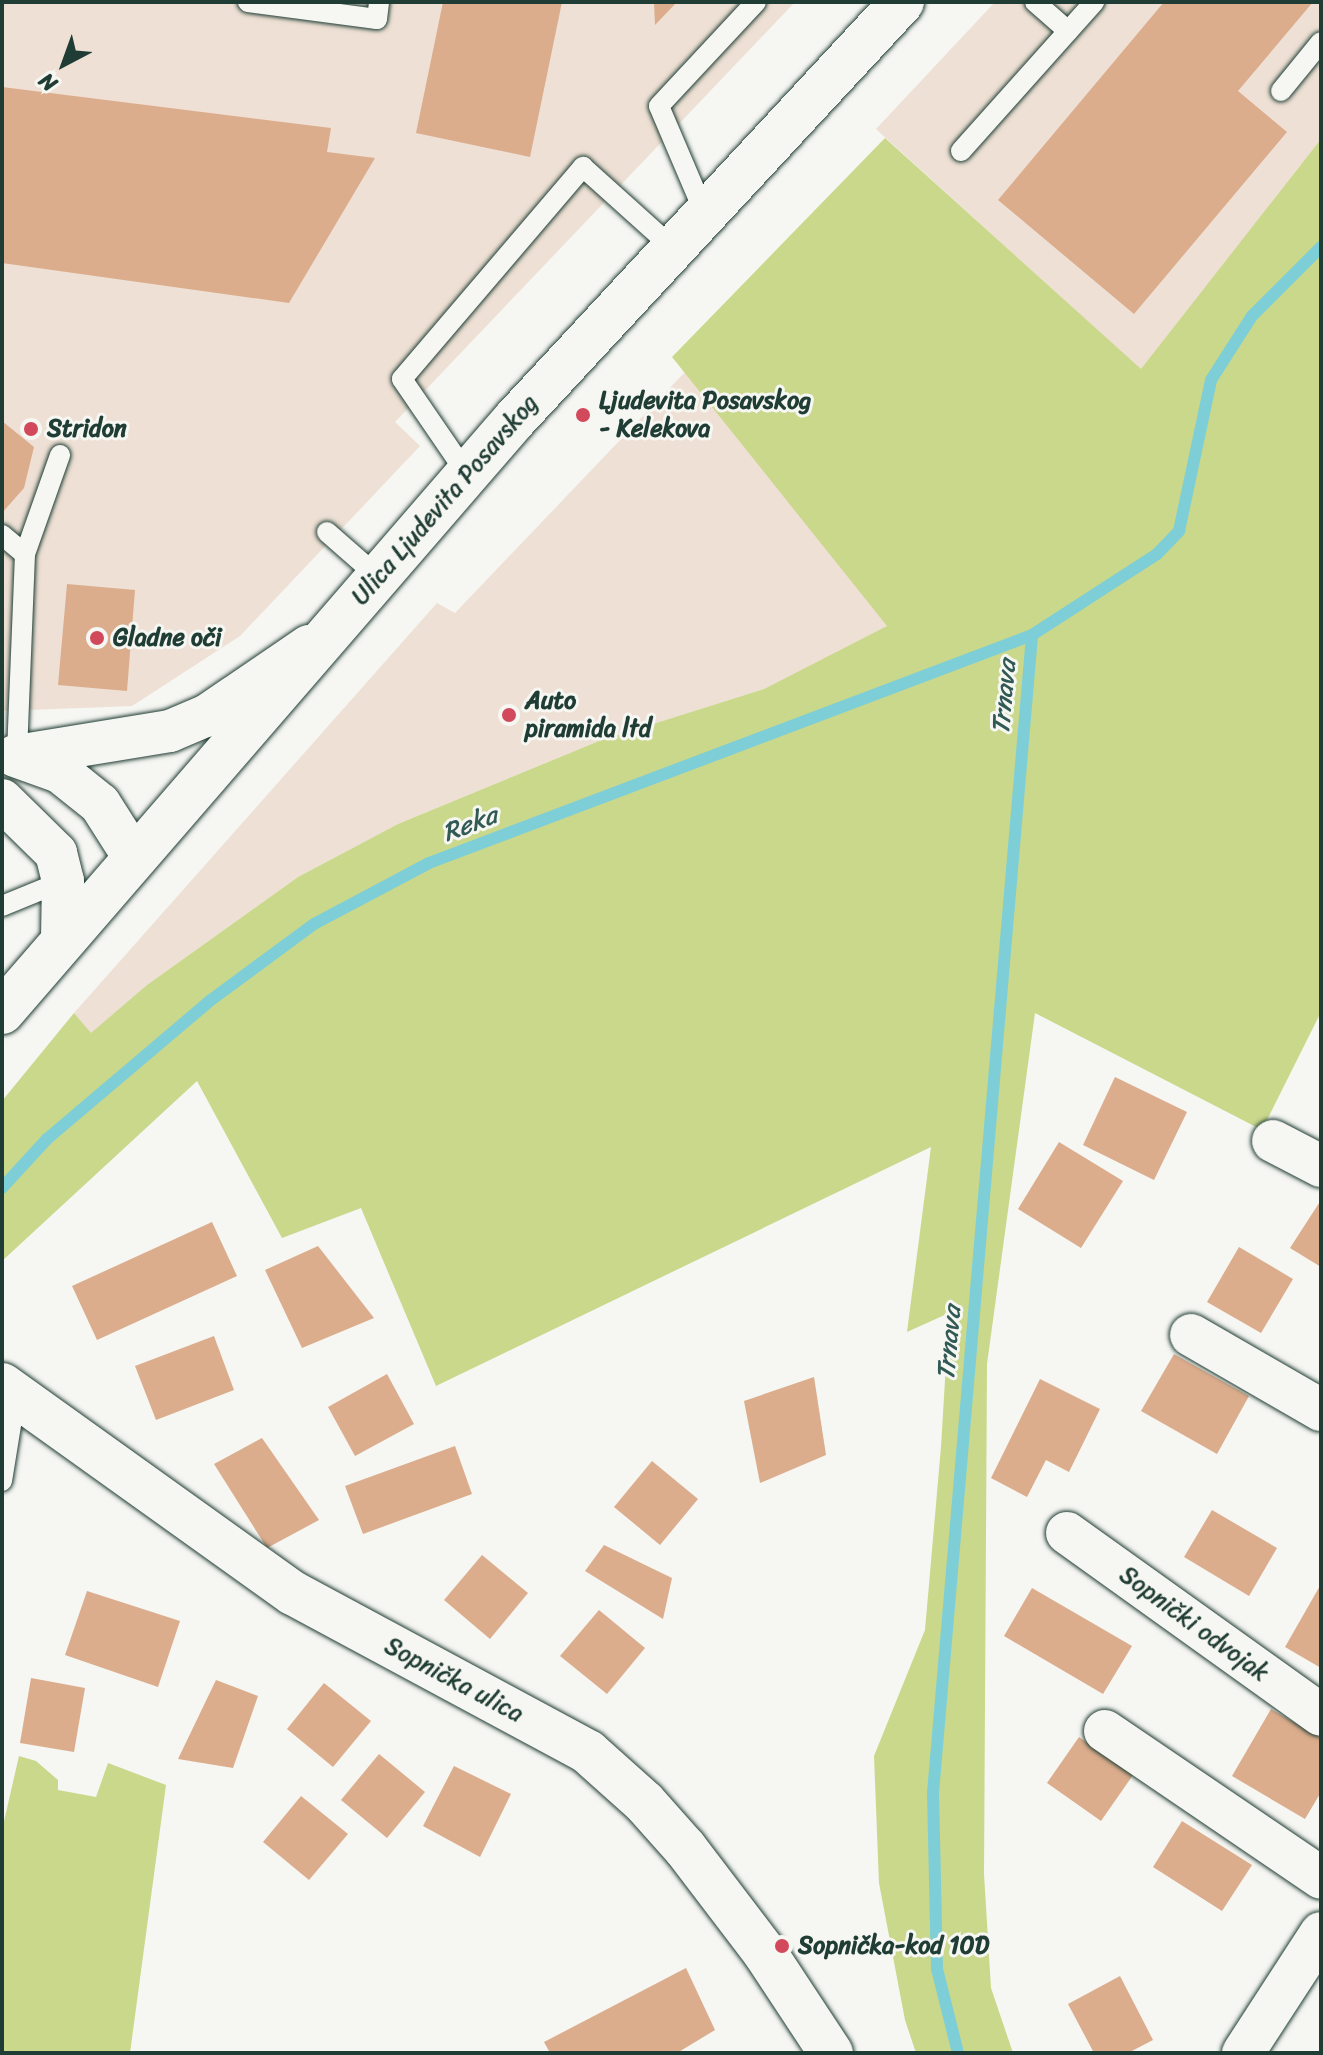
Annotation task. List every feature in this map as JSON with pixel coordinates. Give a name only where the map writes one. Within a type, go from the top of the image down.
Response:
[{"type":"main road","name":"Ulica Ljudevita Posavskog","points":[[2,1012],[133,856],[467,474],[902,2]]},
{"type":"main road","name":"Sopnička ulica","points":[[9,1389],[293,1593],[588,1752],[644,1802],[685,1848],[765,1953],[831,2053]]},
{"type":"street","points":[[9,755],[170,731],[206,716],[327,635]]},
{"type":"street","points":[[9,755],[60,772],[100,804],[133,856]]},
{"type":"street","points":[[2,800],[56,853],[63,881],[62,939]]},
{"type":"street","points":[[1273,1141],[1321,1166]]},
{"type":"street","points":[[1191,1335],[1321,1410]]},
{"type":"street","name":"Sopnički odvojak","points":[[1067,1533],[1321,1715]]},
{"type":"street","points":[[1105,1731],[1321,1878]]},
{"type":"street","points":[[1243,2053],[1321,1933]]},
{"type":"lane","points":[[248,2],[377,19],[379,2]]},
{"type":"lane","points":[[705,214],[659,106],[756,2]]},
{"type":"lane","points":[[1035,2],[1068,31]]},
{"type":"lane","points":[[961,151],[1094,2]]},
{"type":"lane","points":[[1281,91],[1321,42]]},
{"type":"lane","points":[[467,474],[402,379],[583,167],[673,248]]},
{"type":"lane","points":[[9,755],[25,554],[60,455]]},
{"type":"lane","points":[[327,532],[377,576]]},
{"type":"lane","points":[[2,535],[25,554]]},
{"type":"lane","points":[[2,906],[63,881]]},
{"type":"lane","points":[[2,1481],[9,1389]]},
{"type":"shaded area","points":[[2,2],[795,2],[395,422],[420,446],[240,636],[132,706],[2,711]]},
{"type":"shaded area","points":[[995,2],[1321,2],[1321,139],[1141,370],[876,129]]},
{"type":"shaded area","name":"Auto piramida ltd","points":[[685,372],[888,626],[764,689],[599,741],[398,824],[298,877],[147,985],[91,1034],[74,1013],[437,603],[455,613]]},
{"type":"green space","points":[[885,138],[1141,369],[1321,139],[1321,1012],[1262,1130],[1035,1013],[987,1364],[984,1874],[991,1988],[1013,2053],[916,2053],[905,2020],[879,1883],[874,1756],[925,1630],[941,1447],[949,1313],[907,1332],[931,1147],[436,1386],[361,1208],[282,1238],[197,1081],[2,1261],[2,1101],[74,1013],[91,1033],[147,985],[298,877],[398,824],[599,741],[764,689],[887,626],[672,357]]},
{"type":"green space","points":[[19,1756],[36,1761],[58,1780],[58,1790],[96,1797],[108,1763],[166,1785],[130,2053],[2,2053],[2,1830]]},
{"type":"building","points":[[443,2],[562,2],[530,157],[416,133]]},
{"type":"building","points":[[654,2],[677,2],[655,25]]},
{"type":"building","points":[[1164,2],[1313,2],[1238,91],[1287,132],[1134,314],[998,200]]},
{"type":"building","points":[[2,87],[331,128],[327,152],[375,158],[289,303],[2,263]]},
{"type":"building","points":[[2,421],[34,447],[24,488],[2,513]]},
{"type":"building","name":"Gladne oči","points":[[67,584],[135,590],[127,691],[58,685]]},
{"type":"building","points":[[1115,1077],[1187,1112],[1154,1180],[1083,1145]]},
{"type":"building","points":[[1059,1142],[1123,1181],[1081,1248],[1018,1209]]},
{"type":"building","points":[[1321,1200],[1321,1267],[1290,1248]]},
{"type":"building","points":[[212,1222],[237,1276],[97,1340],[72,1286]]},
{"type":"building","points":[[318,1246],[374,1318],[302,1348],[265,1270]]},
{"type":"building","points":[[1239,1247],[1293,1279],[1261,1333],[1207,1302]]},
{"type":"building","points":[[214,1336],[234,1390],[156,1420],[135,1366]]},
{"type":"building","points":[[1174,1354],[1249,1396],[1217,1454],[1141,1411]]},
{"type":"building","points":[[387,1374],[414,1424],[355,1456],[328,1407]]},
{"type":"building","points":[[814,1377],[826,1455],[760,1483],[744,1401]]},
{"type":"building","points":[[1040,1379],[1100,1409],[1069,1472],[1046,1460],[1027,1497],[991,1478]]},
{"type":"building","points":[[262,1438],[319,1520],[267,1548],[214,1464]]},
{"type":"building","points":[[455,1446],[472,1494],[363,1534],[345,1486]]},
{"type":"building","points":[[652,1461],[698,1499],[660,1545],[614,1507]]},
{"type":"building","points":[[1212,1510],[1277,1548],[1249,1596],[1184,1557]]},
{"type":"building","points":[[604,1545],[672,1578],[663,1619],[585,1571]]},
{"type":"building","points":[[482,1555],[528,1593],[490,1639],[444,1600]]},
{"type":"building","points":[[1321,1584],[1321,1668],[1285,1647]]},
{"type":"building","points":[[1032,1588],[1132,1646],[1103,1694],[1004,1636]]},
{"type":"building","points":[[87,1591],[180,1621],[158,1687],[65,1655]]},
{"type":"building","points":[[599,1610],[645,1648],[607,1694],[560,1656]]},
{"type":"building","points":[[31,1678],[85,1688],[74,1752],[20,1743]]},
{"type":"building","points":[[216,1680],[258,1696],[233,1768],[178,1759]]},
{"type":"building","points":[[324,1683],[371,1721],[333,1767],[287,1729]]},
{"type":"building","points":[[1271,1709],[1321,1738],[1321,1792],[1305,1819],[1232,1776]]},
{"type":"building","points":[[1079,1737],[1133,1775],[1101,1821],[1047,1783]]},
{"type":"building","points":[[379,1754],[425,1792],[387,1838],[341,1800]]},
{"type":"building","points":[[454,1766],[511,1794],[480,1857],[423,1826]]},
{"type":"building","points":[[301,1796],[348,1834],[309,1880],[263,1842]]},
{"type":"building","points":[[1182,1821],[1252,1865],[1222,1911],[1153,1867]]},
{"type":"building","points":[[686,1968],[715,2030],[677,2053],[550,2053],[544,2042]]},
{"type":"building","points":[[1120,1976],[1153,2040],[1128,2053],[1094,2053],[1068,2004]]},
{"type":"waterway","name":"Reka","points":[[2,1188],[47,1139],[211,1000],[314,924],[429,863],[1032,635],[1157,554],[1179,531],[1211,380],[1252,316],[1321,247]]},
{"type":"waterway","name":"Trnava","points":[[958,2053],[937,1969],[933,1793],[1032,635]]},
{"type":"place","name":"Ljudevita Posavskog - Kelekova","points":[[583,415]]},
{"type":"place","name":"Stridon","points":[[31,429]]},
{"type":"place","name":"Gladne oči","points":[[97,638]]},
{"type":"place","name":"Auto piramida ltd","points":[[509,715]]},
{"type":"place","name":"Sopnička-kod 10D","points":[[782,1946]]}]
